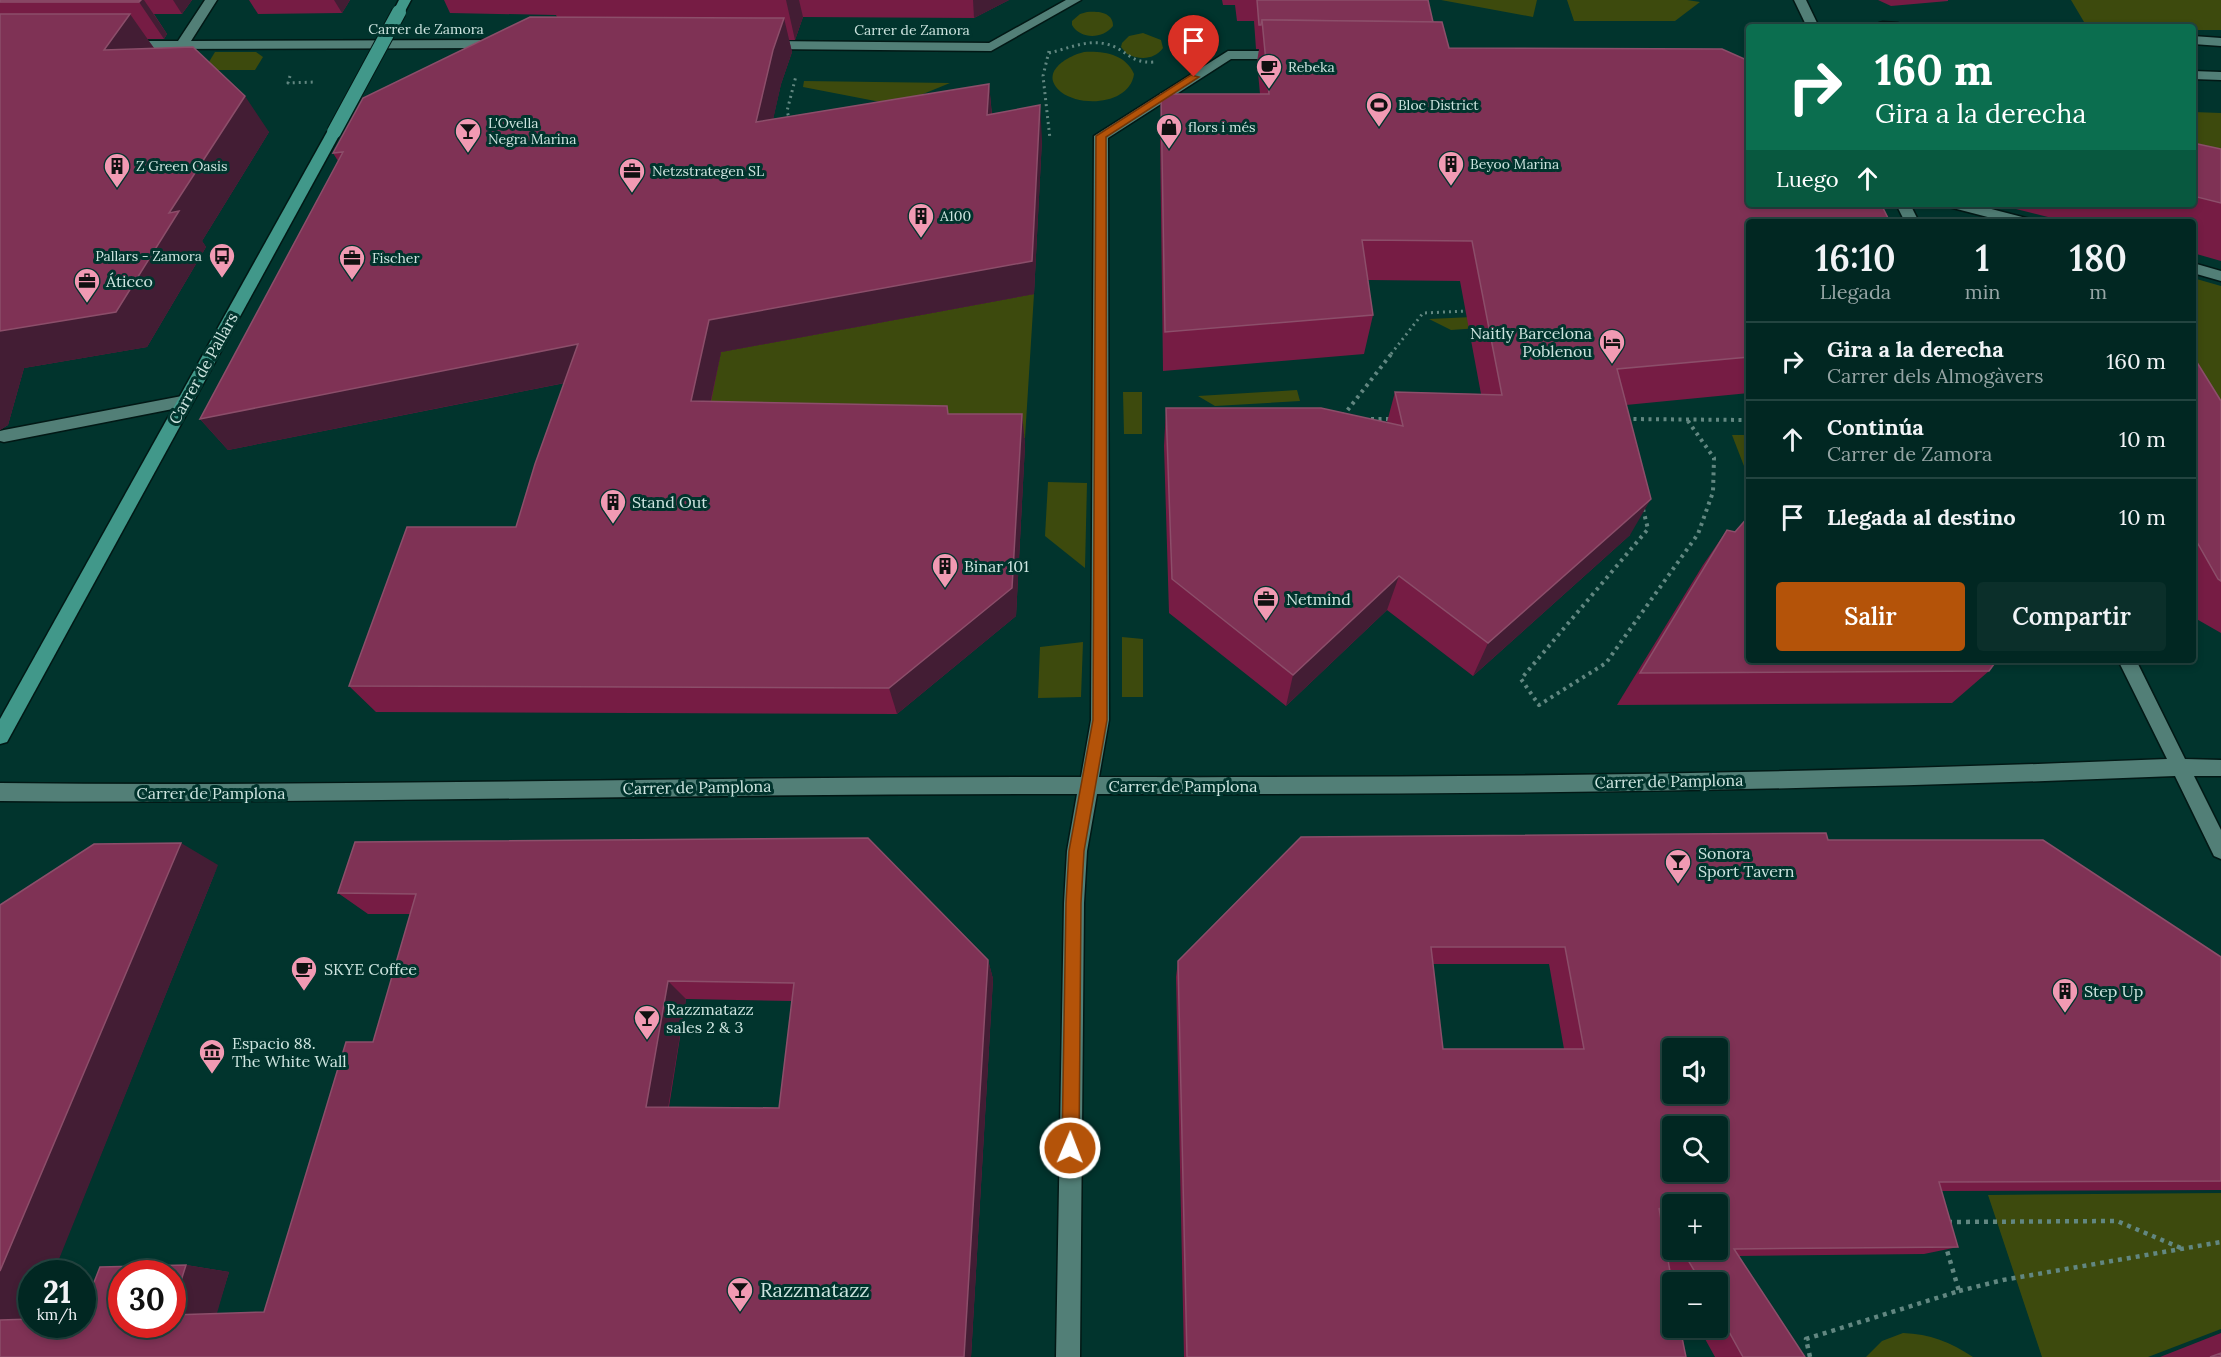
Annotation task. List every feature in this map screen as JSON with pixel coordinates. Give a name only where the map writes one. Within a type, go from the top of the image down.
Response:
[{"type":"main road","name":"Carrer de Pallars","points":[[0,736],[405,0]]},
{"type":"street","points":[[182,45],[211,0]]},
{"type":"street","name":"Carrer de Zamora","points":[[753,45],[991,47],[1075,0]]},
{"type":"street","points":[[1800,0],[1812,24]]},
{"type":"street","points":[[2196,40],[2221,42]]},
{"type":"street","name":"Carrer de Zamora","points":[[114,45],[514,44]]},
{"type":"street","points":[[1068,1357],[1074,903],[1077,851],[1100,720],[1101,136],[1228,55],[1292,56]]},
{"type":"street","points":[[2196,75],[2221,76]]},
{"type":"street","points":[[1965,207],[2013,219]]},
{"type":"street","points":[[2196,269],[2221,276]]},
{"type":"street","points":[[4,436],[182,402]]},
{"type":"street","points":[[2128,663],[2221,850]]},
{"type":"street","name":"Carrer de Pamplona","points":[[0,792],[187,794],[894,785],[1286,786],[1915,777],[2180,767],[2221,768]]},
{"type":"path","points":[[1048,54],[1102,43],[1114,46],[1123,55],[1142,64],[1162,61]]},
{"type":"path","points":[[1050,139],[1043,76],[1052,45]]},
{"type":"path","points":[[792,128],[787,111],[796,76]]},
{"type":"path","points":[[288,83],[316,82]]},
{"type":"path","points":[[1353,419],[1341,419],[1423,313],[1470,311]]},
{"type":"path","points":[[1620,418],[1688,421],[1746,420]]},
{"type":"path","points":[[1364,419],[1399,419]]},
{"type":"path","points":[[1643,507],[1648,530],[1521,679],[1539,705],[1606,663],[1698,534],[1713,492],[1714,458],[1688,421]]},
{"type":"path","points":[[1938,1222],[2117,1221],[2183,1249]]},
{"type":"path","points":[[1810,1357],[1806,1339],[1959,1291],[2003,1280],[2221,1242]]},
{"type":"path","points":[[1945,1245],[1959,1291]]},
{"type":"green space","points":[[1441,0],[1537,0],[1533,17]]},
{"type":"green space","points":[[1567,0],[1687,0],[1700,2],[1675,21],[1574,21]]},
{"type":"green space","points":[[2071,0],[2221,0],[2221,30],[2196,30],[2196,24],[2085,24]]},
{"type":"green space","points":[[1100,12],[1108,15],[1113,26],[1098,35],[1081,33],[1072,25],[1072,21],[1080,14]]},
{"type":"green space","points":[[1143,33],[1161,40],[1163,48],[1155,55],[1146,58],[1127,54],[1121,47],[1122,43],[1129,36]]},
{"type":"green space","points":[[215,52],[256,52],[263,57],[255,70],[204,70]]},
{"type":"green space","points":[[1084,52],[1106,53],[1125,62],[1134,74],[1131,84],[1124,92],[1104,100],[1081,100],[1061,92],[1052,78],[1054,72],[1063,61]]},
{"type":"green space","points":[[804,81],[950,83],[896,105],[803,87]]},
{"type":"green space","points":[[2196,112],[2221,113],[2221,206],[2196,200]]},
{"type":"green space","points":[[2196,279],[2221,286],[2221,440],[2196,399]]},
{"type":"green space","points":[[1034,294],[1025,438],[892,438],[704,433],[721,352]]},
{"type":"green space","points":[[1534,314],[1538,324],[1451,330],[1429,319]]},
{"type":"green space","points":[[1297,390],[1300,401],[1215,406],[1198,396]]},
{"type":"green space","points":[[1123,392],[1142,392],[1142,434],[1124,434]]},
{"type":"green space","points":[[1732,435],[1746,435],[1746,471]]},
{"type":"green space","points":[[1048,482],[1087,483],[1085,568],[1045,536]]},
{"type":"green space","points":[[1122,637],[1143,639],[1143,697],[1122,697]]},
{"type":"green space","points":[[1083,642],[1081,697],[1038,698],[1040,647]]},
{"type":"green space","points":[[2221,1193],[2221,1329],[2148,1357],[2042,1357],[1988,1195]]},
{"type":"green space","points":[[1903,1333],[1940,1340],[1973,1357],[1866,1357],[1882,1341]]},
{"type":"building","points":[[0,0],[141,0],[139,2],[0,2]]},
{"type":"building","points":[[1257,0],[1428,0],[1433,22],[1262,20],[1259,25]]},
{"type":"building","name":"Z Green Oasis","points":[[0,14],[130,14],[104,50],[193,47],[245,96],[169,213],[179,211],[116,312],[0,331]]},
{"type":"building","points":[[530,17],[784,18],[773,50],[756,122],[989,84],[987,115],[1040,105],[1032,261],[709,320],[691,401],[947,406],[948,414],[1022,414],[1012,588],[889,688],[349,686],[407,527],[516,527],[535,464],[578,344],[200,419],[343,152],[333,153],[363,98]]},
{"type":"building","points":[[1262,20],[1442,22],[1449,48],[1722,49],[1746,60],[1746,207],[1882,207],[1888,219],[1746,219],[1746,357],[1617,369],[1651,499],[1488,643],[1399,576],[1293,675],[1172,579],[1166,408],[1321,408],[1403,426],[1395,392],[1502,395],[1472,241],[1362,240],[1373,315],[1165,332],[1161,94],[1269,94]]},
{"type":"building","points":[[2196,144],[2221,149],[2221,203],[2196,197]]},
{"type":"building","points":[[2196,361],[2221,401],[2221,581],[2196,540]]},
{"type":"building","points":[[1746,519],[1746,663],[1995,663],[1989,671],[1640,673],[1727,530],[1735,532]]},
{"type":"building","points":[[1826,833],[1828,840],[2043,840],[2221,957],[2221,1181],[1939,1182],[1958,1247],[1734,1249],[1805,1357],[1743,1357],[1728,1330],[1728,1272],[1695,1272],[1688,1260],[1728,1260],[1728,1194],[1662,1194],[1662,1214],[1659,1208],[1662,1225],[1662,1260],[1668,1260],[1670,1272],[1662,1272],[1662,1338],[1682,1338],[1686,1357],[1187,1357],[1178,961],[1301,837]],"holes":[[[1431,947],[1565,947],[1584,1049],[1443,1049]]]},
{"type":"building","points":[[868,838],[988,960],[964,1357],[0,1357],[0,1320],[18,1319],[18,1338],[96,1338],[96,1277],[100,1267],[108,1267],[108,1338],[186,1338],[186,1315],[264,1312],[346,1042],[373,1042],[416,894],[338,893],[355,842]],"holes":[[[668,981],[794,983],[779,1108],[646,1107]]]},
{"type":"building","points":[[181,843],[0,1271],[0,905],[94,844]]},
{"type":"place","name":"Rebeka","points":[[1269,90]]},
{"type":"place","name":"Bloc District","points":[[1379,128]]},
{"type":"place","name":"flors i més","points":[[1169,150]]},
{"type":"place","name":"L'Ovella Negra Marina","points":[[468,154]]},
{"type":"place","name":"Beyoo Marina","points":[[1451,187]]},
{"type":"place","name":"Z Green Oasis","points":[[117,189]]},
{"type":"place","name":"Netzstrategen SL","points":[[632,194]]},
{"type":"place","name":"A100","points":[[921,239]]},
{"type":"place","name":"Pallars - Zamora","points":[[222,279]]},
{"type":"place","name":"Fischer","points":[[352,281]]},
{"type":"place","name":"Áticco","points":[[87,304]]},
{"type":"place","name":"Naitly Barcelona Poblenou","points":[[1612,365]]},
{"type":"place","name":"Stand Out","points":[[613,525]]},
{"type":"place","name":"Binar 101","points":[[945,589]]},
{"type":"place","name":"Netmind","points":[[1266,622]]},
{"type":"place","name":"Sonora Sport Tavern","points":[[1678,885]]},
{"type":"place","name":"SKYE Coffee","points":[[304,992]]},
{"type":"place","name":"Step Up","points":[[2065,1014]]},
{"type":"place","name":"Razzmatazz sales 2 & 3","points":[[647,1041]]},
{"type":"place","name":"Espacio 88. The White Wall","points":[[212,1075]]},
{"type":"place","name":"Razzmatazz","points":[[740,1313]]},
{"type":"route","points":[[1070,1148],[1077,851],[1100,720],[1101,136],[1194,77]]}]
